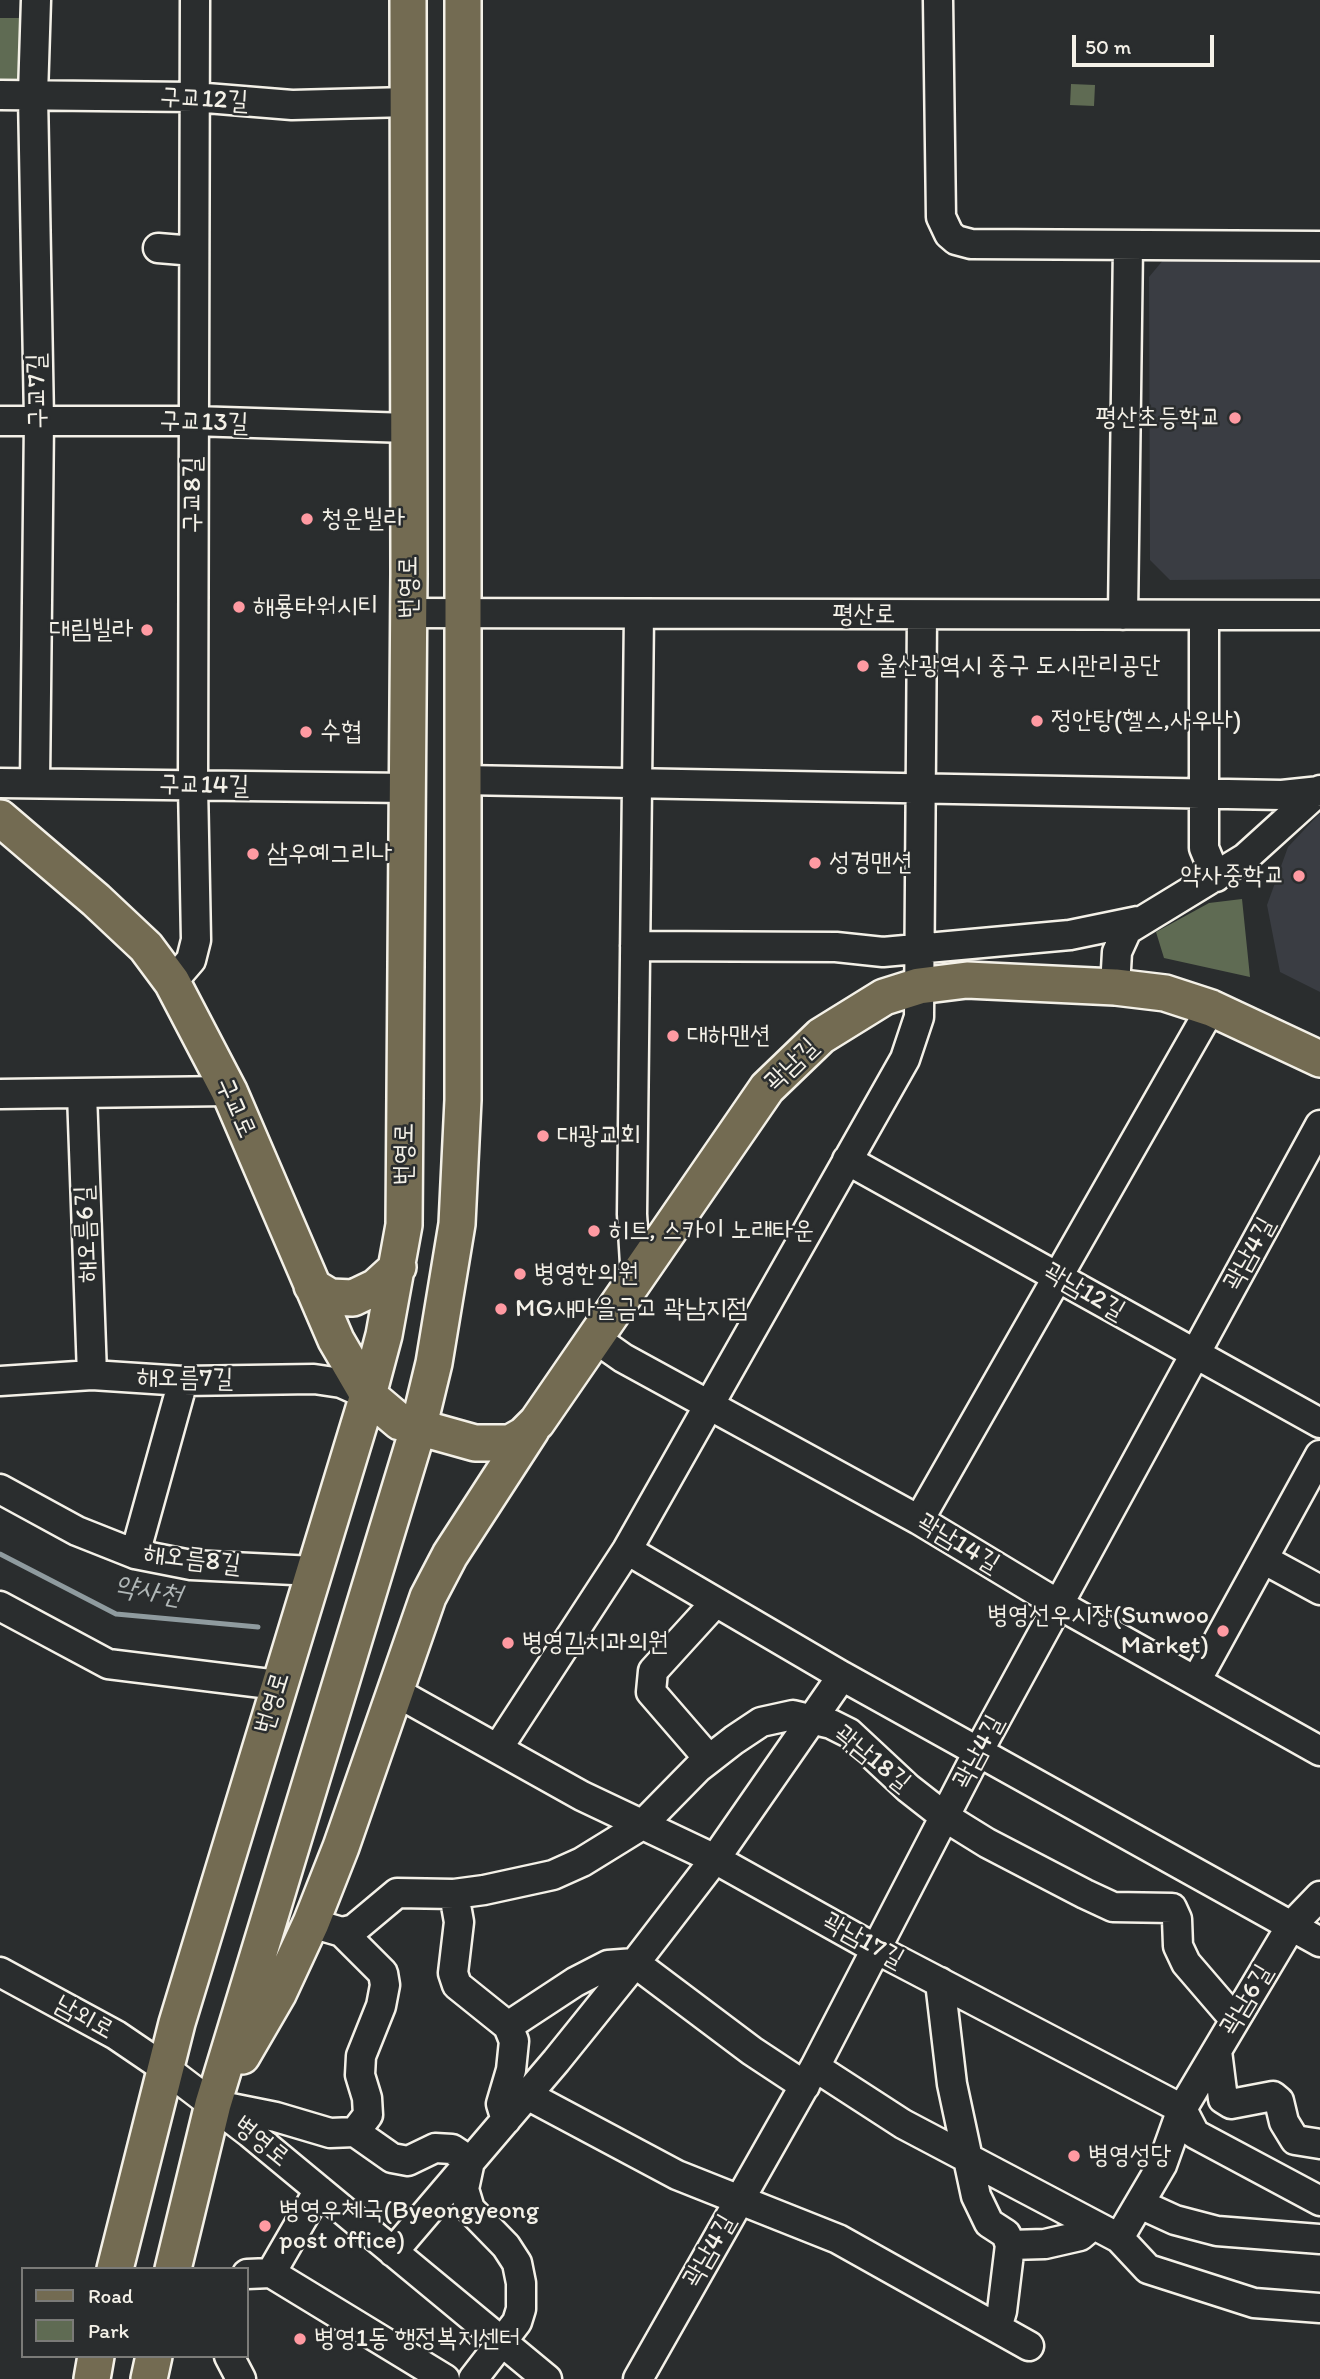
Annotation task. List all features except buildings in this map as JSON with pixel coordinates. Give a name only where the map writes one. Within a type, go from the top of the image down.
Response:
[{"type":"main road","name":"번영로","points":[[116,2267],[166,2069],[278,1685],[368,1395],[398,1267],[404,1225],[408,788],[408,0]]},
{"type":"main road","name":"번영로","points":[[173,2267],[213,2104],[418,1429],[449,1279],[461,1169],[464,0]]},
{"type":"main road","name":"구교로","points":[[0,818],[96,900],[146,947],[172,982],[229,1091],[336,1340],[368,1395],[400,1422],[418,1429]]},
{"type":"main road","name":"곽남길","points":[[418,1429],[495,1445],[517,1439],[537,1422],[636,1281],[746,1116],[789,1064],[821,1036],[884,997],[919,986],[967,980],[1115,987],[1165,993],[1211,1008],[1320,1059]]},
{"type":"main road","points":[[312,1286],[330,1297],[353,1298],[376,1287],[398,1267]]},
{"type":"main road","points":[[213,2104],[278,1994],[327,1928],[341,1847],[428,1597],[450,1555],[537,1422]]},
{"type":"main road","points":[[92,2379],[96,2358]]},
{"type":"main road","points":[[149,2379],[154,2358]]},
{"type":"street","name":"구교7길","points":[[35,782],[39,420],[33,95],[36,0]]},
{"type":"street","name":"구교8길","points":[[172,982],[191,960],[196,940],[193,785],[195,0]]},
{"type":"street","points":[[938,0],[941,217],[949,234],[971,244],[1320,246]]},
{"type":"street","name":"구교12길","points":[[0,94],[194,97],[292,105],[408,102]]},
{"type":"street","points":[[1123,615],[1128,245]]},
{"type":"street","points":[[158,248],[194,251]]},
{"type":"street","name":"구교13길","points":[[0,421],[193,421],[408,428]]},
{"type":"street","name":"평산로","points":[[408,613],[1320,615]]},
{"type":"street","points":[[636,1281],[632,1214],[639,614]]},
{"type":"street","points":[[498,1748],[627,1550],[905,1059],[919,1017],[922,615]]},
{"type":"street","points":[[1204,615],[1203,848],[1216,877]]},
{"type":"street","points":[[463,780],[1282,796],[1320,791]]},
{"type":"street","name":"구교14길","points":[[0,783],[408,788]]},
{"type":"street","points":[[1115,987],[1120,940],[1138,921],[1216,877],[1262,844],[1320,791]]},
{"type":"street","points":[[635,946],[836,947],[883,952],[1070,934],[1138,921]]},
{"type":"street","points":[[919,1520],[1211,1008]]},
{"type":"street","points":[[0,1094],[229,1091]]},
{"type":"street","name":"해오름6길","points":[[82,1093],[92,1376]]},
{"type":"street","name":"곽남4길","points":[[638,2379],[810,2076],[978,1752],[1320,1125]]},
{"type":"street","name":"곽남12길","points":[[847,1160],[1320,1423]]},
{"type":"street","name":"곽남14길","points":[[596,1339],[623,1358],[919,1520],[1058,1604],[1320,1751]]},
{"type":"street","name":"해오름7길","points":[[0,1381],[92,1376],[183,1381],[314,1379],[341,1382],[368,1395]]},
{"type":"street","points":[[135,1554],[183,1381]]},
{"type":"street","points":[[1196,1681],[1320,1455]]},
{"type":"street","name":"해오름8길","points":[[0,1489],[77,1531],[135,1554],[191,1565],[314,1571]]},
{"type":"street","points":[[627,1550],[842,1676],[1320,1942]]},
{"type":"street","points":[[1263,1559],[1320,1590]]},
{"type":"street","points":[[709,1759],[651,1692],[653,1671],[715,1603]]},
{"type":"street","points":[[0,1606],[108,1664],[278,1685]]},
{"type":"street","points":[[393,2252],[635,1963],[715,1859],[842,1676]]},
{"type":"street","name":"곽남17길","points":[[394,1691],[582,1796],[715,1859],[876,1949],[1182,2109],[1195,2134],[1320,2201]]},
{"type":"street","name":"곽남18길","points":[[327,1928],[354,1929],[397,1893],[454,1894],[515,1885],[552,1875],[582,1862],[642,1825],[709,1759],[761,1723],[779,1716],[831,1724],[849,1733],[908,1788],[945,1817],[1009,1855],[1113,1907],[1172,1908],[1177,1919],[1178,1946],[1186,1963],[1235,2020]]},
{"type":"street","points":[[454,1894],[459,1922],[453,1973],[457,1985],[508,2026],[514,2041],[511,2070],[501,2104],[506,2120]]},
{"type":"street","name":"곽남6길","points":[[1119,2238],[1162,2165],[1182,2109],[1291,1926],[1320,1896]]},
{"type":"street","points":[[327,1928],[383,1973],[385,1985],[381,2006],[361,2056],[360,2075],[368,2098],[368,2115],[355,2132]]},
{"type":"street","points":[[508,2026],[575,1982],[608,1965],[635,1963],[810,2076],[1119,2238],[1149,2269],[1254,2303],[1320,2308]]},
{"type":"street","name":"남외로","points":[[0,1972],[116,2035],[166,2069]]},
{"type":"street","points":[[940,1982],[952,2084],[976,2196],[989,2223],[1006,2234],[1010,2245],[1002,2311],[996,2328]]},
{"type":"street","points":[[1217,2051],[1223,2099],[1231,2104],[1273,2096],[1279,2101],[1284,2122],[1295,2140],[1320,2144]]},
{"type":"street","name":"병영로","points":[[166,2069],[319,2190],[547,2379]]},
{"type":"street","points":[[527,2095],[677,2175],[838,2239],[1029,2346]]},
{"type":"street","points":[[213,2104],[276,2117],[330,2133],[355,2132],[392,2158],[408,2161],[419,2153],[444,2148],[452,2149],[471,2161]]},
{"type":"street","points":[[471,2161],[464,2189],[470,2209],[506,2246],[517,2263],[521,2283],[521,2309],[517,2322],[472,2379]]},
{"type":"street","points":[[319,2190],[259,2274],[445,2379]]},
{"type":"street","points":[[1140,2204],[1175,2220],[1217,2231],[1320,2239]]},
{"type":"street","points":[[1010,2245],[1045,2244],[1080,2236],[1093,2225]]},
{"type":"street","points":[[230,2358],[241,2379]]},
{"type":"shaded area","name":"평산초등학교","points":[[1164,259],[1320,263],[1320,579],[1170,580],[1150,560],[1149,277]]},
{"type":"shaded area","name":"약사중학교","points":[[1320,813],[1320,992],[1280,972],[1267,905],[1288,847]]},
{"type":"green space","points":[[0,18],[24,18],[21,86],[0,86]]},
{"type":"green space","points":[[1071,84],[1095,85],[1094,106],[1070,105]]},
{"type":"green space","points":[[1242,899],[1250,977],[1164,958],[1156,932],[1209,903]]},
{"type":"waterway","name":"약사천","points":[[0,1554],[116,1614],[258,1627]]},
{"type":"place","name":"평산초등학교","points":[[1235,418]]},
{"type":"place","name":"청운빌라","points":[[307,519]]},
{"type":"place","name":"해룡타워시티","points":[[239,607]]},
{"type":"place","name":"대림빌라","points":[[147,630]]},
{"type":"place","name":"울산광역시 중구 도시관리공단","points":[[863,666]]},
{"type":"place","name":"정안탕(헬스,사우나)","points":[[1037,721]]},
{"type":"place","name":"수협","points":[[306,732]]},
{"type":"place","name":"삼우예그리나","points":[[253,854]]},
{"type":"place","name":"성경맨션","points":[[815,863]]},
{"type":"place","name":"약사중학교","points":[[1299,876]]},
{"type":"place","name":"대하맨션","points":[[673,1036]]},
{"type":"place","name":"대광교회","points":[[543,1136]]},
{"type":"place","name":"히트, 스카이 노래타운","points":[[594,1231]]},
{"type":"place","name":"병영한의원","points":[[520,1274]]},
{"type":"place","name":"MG새마을금고 곽남지점","points":[[501,1309]]},
{"type":"place","name":"병영선우시장(Sunwoo Market)","points":[[1223,1631]]},
{"type":"place","name":"병영김치과의원","points":[[508,1643]]},
{"type":"place","name":"병영성당","points":[[1074,2156]]},
{"type":"place","name":"병영우체국(Byeongyeong post office)","points":[[265,2226]]},
{"type":"place","name":"병영1동 행정복지센터","points":[[300,2339]]}]
